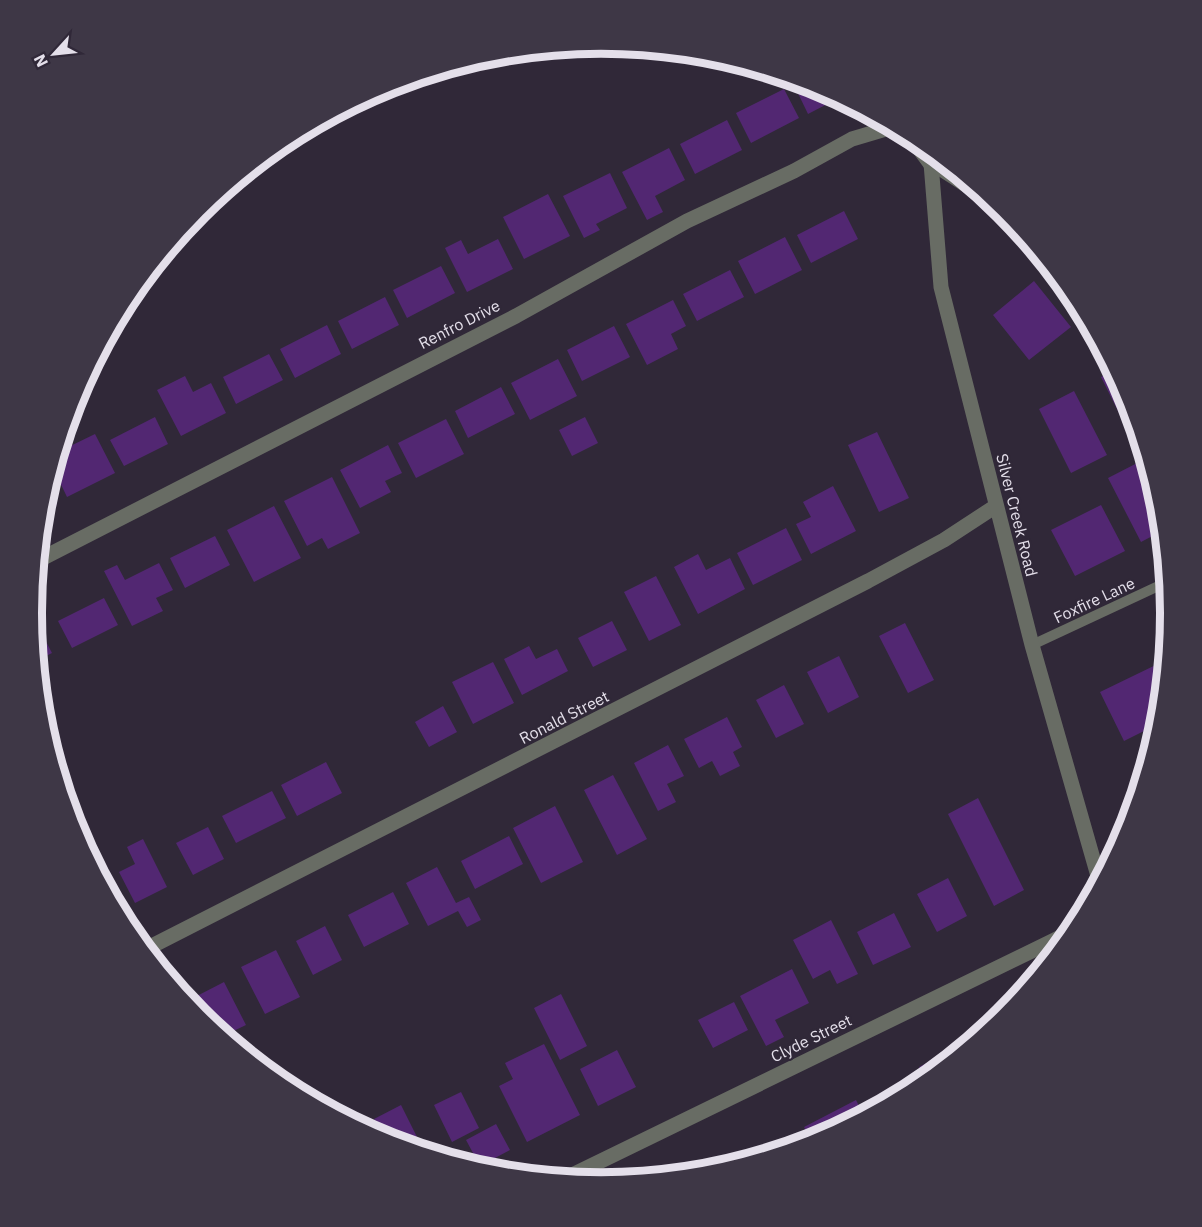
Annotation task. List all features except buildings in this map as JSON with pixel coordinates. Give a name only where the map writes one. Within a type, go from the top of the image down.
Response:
[{"type":"street","name":"Renfro Drive","points":[[45,557],[516,316],[687,221],[794,171],[852,139],[882,130]]},
{"type":"street","name":"Silver Creek Road","points":[[931,163],[941,287],[1032,645],[1097,871]]},
{"type":"street","name":"Ronald Street","points":[[152,946],[868,581],[944,540],[996,506]]},
{"type":"street","name":"Clyde Street","points":[[580,1171],[1054,940]]},
{"type":"lane","name":"Foxfire Lane","points":[[1032,645],[1159,586]]}]
